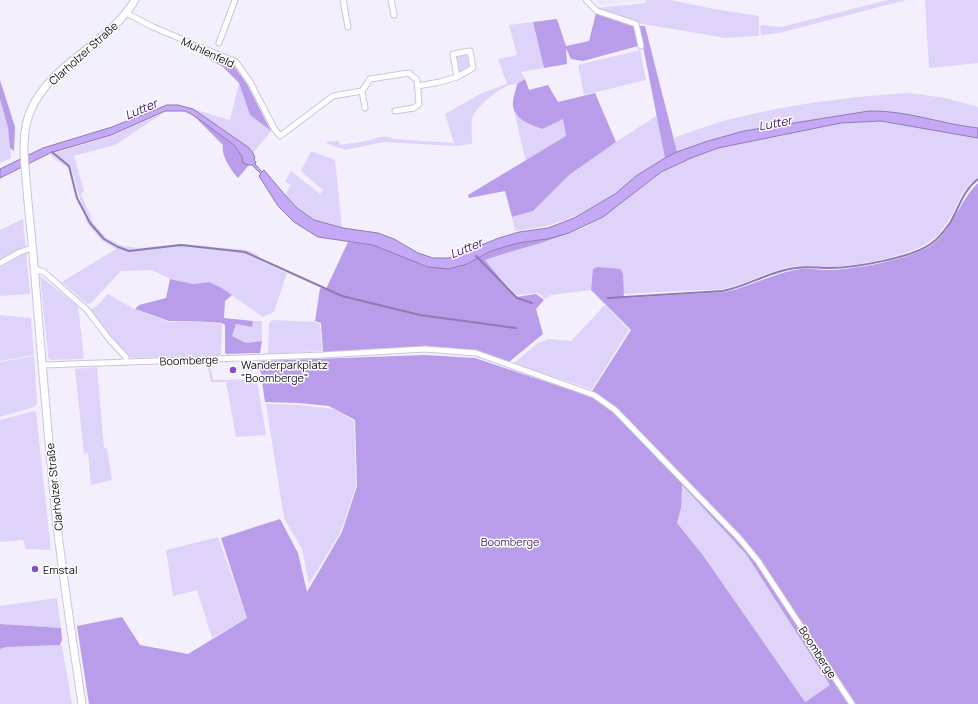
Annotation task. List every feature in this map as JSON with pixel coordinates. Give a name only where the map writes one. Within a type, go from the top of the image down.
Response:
[{"type":"street","name":"Clarholzer Straße","points":[[82,704],[57,525],[24,152],[26,127],[29,114],[33,104],[42,91],[66,66],[102,37],[126,13],[135,0]]},
{"type":"street","name":"Mühlenfeld","points":[[219,43],[235,0]]},
{"type":"street","points":[[343,0],[348,27]]},
{"type":"street","points":[[391,0],[394,15]]},
{"type":"street","points":[[586,0],[597,11],[636,24],[641,46]]},
{"type":"street","name":"Mühlenfeld","points":[[126,13],[153,27],[236,62],[250,82],[275,130],[280,136],[333,96],[362,91]]},
{"type":"street","points":[[418,86],[457,77],[473,68],[470,51],[453,54],[457,77]]},
{"type":"street","points":[[365,108],[362,91],[370,79],[409,73],[417,80],[420,100],[418,106],[395,111]]},
{"type":"street","points":[[0,263],[20,252],[32,248]]},
{"type":"street","points":[[34,269],[44,272],[87,310],[126,357],[126,362]]},
{"type":"street","name":"Boomberge","points":[[43,365],[323,356],[425,349],[476,353],[594,395],[615,410],[672,471],[740,539],[758,560],[852,704]]},
{"type":"shaded area","points":[[595,0],[645,0],[600,5]]},
{"type":"shaded area","points":[[646,0],[670,0],[759,16],[759,36],[725,38],[636,23],[596,8],[645,3]]},
{"type":"shaded area","points":[[888,0],[906,0],[779,33],[761,35],[760,26],[763,25],[781,27]]},
{"type":"shaded area","points":[[925,0],[978,0],[978,63],[929,68]]},
{"type":"shaded area","points":[[533,22],[544,68],[521,72],[525,79],[517,84],[512,84],[505,87],[484,102],[474,114],[472,119],[472,144],[456,146],[384,142],[345,150],[326,143],[339,141],[340,145],[363,142],[383,137],[454,143],[445,114],[482,93],[507,84],[498,59],[517,55],[509,25]]},
{"type":"shaded area","points":[[640,50],[646,80],[584,95],[578,65]]},
{"type":"shaded area","points":[[465,54],[469,59],[469,65],[468,69],[462,72],[459,70],[457,58],[458,55]]},
{"type":"shaded area","points":[[239,83],[250,115],[271,131],[253,153],[248,147],[193,109],[230,120]]},
{"type":"shaded area","points":[[909,93],[946,98],[978,107],[978,128],[910,115],[883,111],[869,111],[744,131],[708,141],[677,152],[674,138],[706,126],[731,119],[760,112],[823,101]]},
{"type":"shaded area","points":[[0,99],[8,128],[11,158],[0,163]]},
{"type":"shaded area","points":[[167,105],[178,105],[193,109],[248,147],[253,153],[255,158],[254,160],[256,162],[255,164],[262,172],[264,170],[297,208],[314,220],[343,228],[378,233],[394,239],[418,253],[433,258],[449,258],[499,238],[519,232],[548,228],[574,218],[615,194],[636,176],[665,158],[708,141],[744,131],[869,111],[883,111],[978,128],[978,138],[881,121],[841,123],[718,148],[691,158],[661,172],[603,217],[569,233],[547,239],[518,243],[491,251],[467,264],[449,269],[428,267],[373,245],[318,237],[294,222],[278,206],[259,176],[261,174],[252,165],[243,163],[242,156],[234,145],[193,115],[185,111],[165,111],[111,135],[50,153],[0,178],[0,169],[43,148],[112,127]]},
{"type":"shaded area","points":[[513,106],[517,114],[563,119],[566,136],[526,162]]},
{"type":"shaded area","points":[[165,112],[115,145],[74,156],[84,191],[81,194],[94,224],[106,238],[123,246],[139,248],[181,244],[247,250],[259,255],[257,259],[287,273],[274,312],[263,317],[220,287],[209,282],[193,284],[170,279],[152,270],[121,271],[91,303],[87,304],[62,282],[116,249],[101,240],[87,223],[72,171],[51,156],[51,154],[111,136]]},
{"type":"shaded area","points":[[658,115],[665,158],[636,176],[612,196],[573,217],[547,226],[515,231],[512,217],[533,211],[569,174]]},
{"type":"shaded area","points":[[881,121],[978,138],[978,178],[964,191],[950,218],[937,235],[929,242],[909,252],[881,260],[852,265],[830,267],[796,266],[769,273],[724,289],[623,294],[623,274],[597,267],[593,270],[591,290],[551,295],[545,299],[538,293],[516,295],[485,260],[555,239],[583,228],[603,217],[661,172],[691,158],[718,148],[841,123]]},
{"type":"shaded area","points":[[311,151],[335,160],[342,227],[314,221],[297,208],[285,195],[291,185],[285,182],[291,171],[320,194],[323,190],[301,171]]},
{"type":"shaded area","points":[[23,219],[30,294],[0,296],[0,230]]},
{"type":"shaded area","points":[[40,276],[78,306],[84,359],[49,359]]},
{"type":"shaded area","points":[[108,294],[134,309],[169,322],[193,321],[222,324],[221,355],[137,358],[127,357],[90,310],[97,306]]},
{"type":"shaded area","points":[[605,305],[629,330],[592,389],[513,364],[538,343],[549,339],[571,341]]},
{"type":"shaded area","points":[[0,315],[31,318],[34,355],[0,361]]},
{"type":"shaded area","points":[[273,320],[315,322],[320,324],[322,351],[268,354],[269,323]]},
{"type":"shaded area","points":[[253,321],[262,321],[262,341],[246,343],[231,336],[236,324],[252,327]]},
{"type":"shaded area","points":[[34,356],[37,404],[34,407],[0,417],[0,362]]},
{"type":"shaded area","points":[[207,363],[210,365],[213,380],[255,379],[256,375],[266,435],[236,437],[226,382],[211,382]]},
{"type":"shaded area","points":[[97,367],[104,448],[107,448],[112,480],[91,485],[88,453],[84,454],[75,369]]},
{"type":"shaded area","points":[[266,404],[299,405],[334,409],[354,421],[356,486],[341,531],[309,584],[302,549],[284,518]]},
{"type":"shaded area","points":[[34,411],[36,412],[51,550],[26,549],[23,540],[0,542],[0,420]]},
{"type":"shaded area","points":[[681,484],[746,554],[830,685],[804,702],[702,554],[677,523],[681,508]]},
{"type":"shaded area","points":[[218,537],[247,618],[212,638],[197,590],[173,596],[166,550]]},
{"type":"shaded area","points":[[57,598],[61,628],[0,624],[0,606]]},
{"type":"shaded area","points":[[62,646],[72,704],[0,704],[0,649],[7,647]]},
{"type":"green space","points":[[596,13],[633,25],[638,46],[583,61],[571,59],[566,48],[567,64],[544,68],[533,22],[557,19],[566,46],[589,41]]},
{"type":"green space","points":[[639,26],[645,26],[677,152],[665,158]]},
{"type":"green space","points":[[203,52],[215,56],[234,66],[247,84],[271,131],[250,115],[239,83],[223,67],[207,58]]},
{"type":"green space","points":[[525,79],[529,90],[548,85],[558,102],[595,93],[616,142],[569,175],[533,211],[512,217],[505,191],[469,198],[468,195],[566,136],[563,119],[542,129],[524,121],[517,115],[513,104],[517,84]]},
{"type":"green space","points":[[0,80],[15,127],[14,151],[10,148],[8,128],[0,99]]},
{"type":"green space","points":[[193,115],[234,145],[242,156],[243,163],[249,165],[238,178],[225,158],[223,145]]},
{"type":"green space","name":"Boomberge","points":[[978,183],[978,704],[89,704],[77,626],[122,617],[140,645],[188,654],[247,618],[221,538],[280,519],[298,553],[307,592],[342,532],[357,486],[355,420],[329,406],[265,402],[259,361],[425,355],[475,358],[589,396],[631,330],[591,290],[593,269],[597,267],[620,269],[623,274],[624,298],[725,292],[785,272],[799,269],[842,269],[899,259],[933,244],[952,222],[966,197]],"holes":[[[682,485],[746,554],[830,685],[805,702],[702,554],[677,523],[681,508]]]},
{"type":"green space","points":[[569,233],[485,260],[516,297],[536,294],[544,300],[536,309],[543,334],[509,362],[476,350],[424,347],[323,352],[321,323],[315,321],[320,288],[326,289],[348,242],[373,245],[428,267],[467,264],[491,251],[518,243],[547,239]]},
{"type":"green space","points":[[170,279],[193,284],[209,282],[232,295],[225,301],[224,318],[253,321],[252,327],[236,324],[232,336],[246,343],[262,341],[260,353],[225,353],[225,325],[222,323],[169,321],[135,309],[139,305],[166,298]]},
{"type":"green space","points":[[0,624],[61,628],[62,640],[60,645],[7,647],[0,649]]},
{"type":"waterway","points":[[52,152],[69,166],[77,198],[90,223],[104,239],[118,247],[129,251],[181,245],[245,252],[342,296],[420,315],[516,328]]},
{"type":"waterway","points":[[608,298],[723,291],[741,286],[777,272],[795,268],[840,268],[897,258],[932,243],[950,223],[965,194],[978,179]]},
{"type":"waterway","name":"Lutter","points":[[476,256],[517,298],[532,303]]},
{"type":"place","name":"Wanderparkplatz \"Boomberge\"","points":[[233,370]]},
{"type":"place","name":"Emstal","points":[[35,569]]}]
